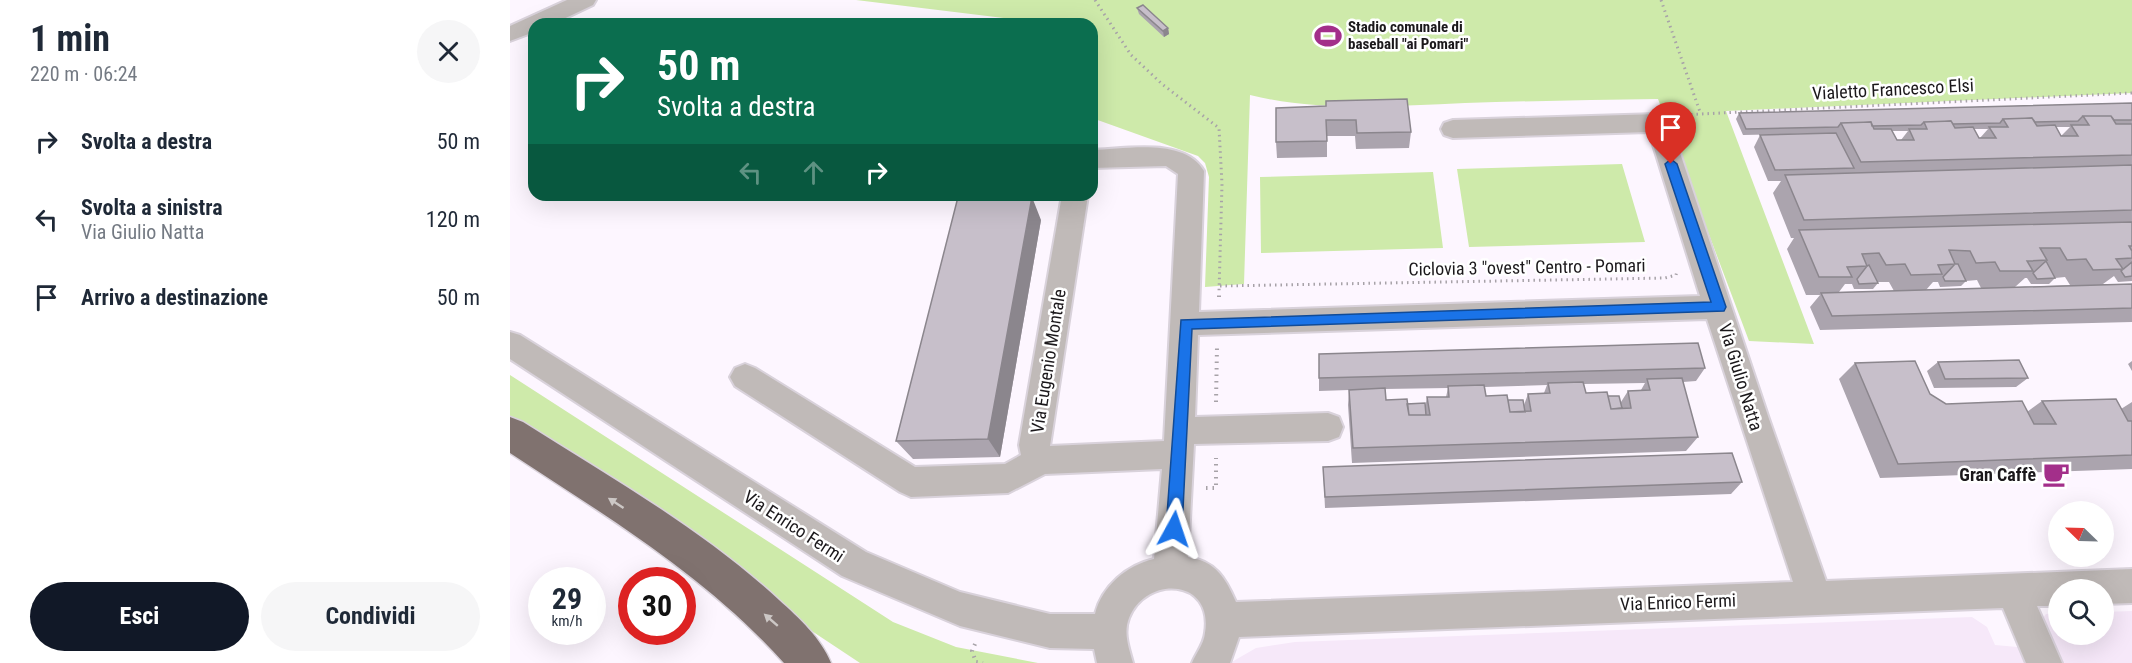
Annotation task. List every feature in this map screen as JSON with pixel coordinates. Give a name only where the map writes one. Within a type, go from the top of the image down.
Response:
[{"type":"highway","points":[[510,433],[695,554],[788,635],[811,663]]},
{"type":"street","points":[[547,18],[585,0]]},
{"type":"street","points":[[510,34],[528,26]]},
{"type":"street","points":[[1453,129],[1658,123]]},
{"type":"street","name":"Via Giulio Natta","points":[[1658,123],[1776,490],[1815,597]]},
{"type":"street","points":[[1098,159],[1166,157],[1180,161],[1191,171],[1179,443],[1170,570]]},
{"type":"street","name":"Via Eugenio Montale","points":[[1074,201],[1034,445],[1037,458],[1042,460],[1104,459],[1179,443],[1328,427]]},
{"type":"street","points":[[1185,324],[1719,307]]},
{"type":"street","name":"Via Enrico Fermi","points":[[510,344],[854,564],[960,609],[1112,647]]},
{"type":"street","points":[[744,377],[911,482],[1008,478],[1042,460]]},
{"type":"street","points":[[1112,647],[1112,613],[1128,589],[1135,582],[1152,574],[1170,570],[1186,572],[1206,584],[1220,603],[1224,620],[1221,644],[1210,663]]},
{"type":"street","name":"Via Enrico Fermi","points":[[1224,620],[2132,586]]},
{"type":"street","points":[[2012,590],[2044,663]]},
{"type":"path","points":[[1661,0],[1700,112]]},
{"type":"path","name":"Vialetto Francesco Elsi","points":[[1658,123],[1674,116],[1700,112],[2132,93]]},
{"type":"path","name":"Ciclovia 3 \"ovest\" Centro - Pomari","points":[[1220,286],[1665,278],[1676,275],[1678,268]]},
{"type":"shaded area","points":[[2132,611],[2132,663],[1230,663],[1256,648],[1295,642],[1972,617],[1987,627],[1995,645],[2051,650],[2049,645],[2114,645],[2114,612]]},
{"type":"shaded area","points":[[2048,614],[2048,643],[2039,623]]},
{"type":"green space","points":[[856,0],[2132,0],[2132,93],[1726,111],[1814,344],[1749,341],[1658,99],[1330,106],[1250,95],[1244,284],[1205,287],[1209,177],[1205,163],[1198,156],[1098,120],[1098,18],[1003,18]]},
{"type":"green space","points":[[1622,164],[1645,242],[1469,247],[1457,169]]},
{"type":"green space","points":[[1433,172],[1443,248],[1261,253],[1260,177]]},
{"type":"green space","points":[[510,375],[893,622],[956,647],[1038,663],[860,663],[510,431]]},
{"type":"building","points":[[1143,5],[1168,28],[1163,31],[1137,8]]},
{"type":"building","points":[[1407,99],[1411,132],[1357,133],[1356,120],[1326,120],[1327,141],[1276,142],[1276,108],[1326,106],[1326,101]]},
{"type":"building","points":[[2132,103],[2132,120],[2114,120],[2111,116],[2083,116],[2078,121],[2035,122],[2032,118],[2003,119],[2000,123],[1953,124],[1951,121],[1924,122],[1921,125],[1872,126],[1871,122],[1841,123],[1838,127],[1746,129],[1739,113]]},
{"type":"building","points":[[2083,116],[2111,116],[2116,124],[2132,124],[2132,155],[1861,162],[1841,123],[1871,122],[1874,129],[1891,129],[1897,140],[1914,140],[1909,129],[1927,129],[1924,122],[1951,121],[1955,128],[1973,127],[1979,138],[1996,138],[1989,127],[2008,127],[2003,119],[2032,118],[2037,126],[2055,125],[2061,136],[2078,136],[2071,125],[2089,125]]},
{"type":"building","points":[[1836,133],[1854,168],[1775,170],[1760,135]]},
{"type":"building","points":[[2132,165],[2132,210],[1804,220],[1785,175]]},
{"type":"building","points":[[957,201],[1031,201],[988,439],[896,441]]},
{"type":"building","points":[[2132,222],[2132,246],[2129,246],[2132,258],[2116,259],[2123,269],[2093,270],[2086,259],[2067,260],[2060,248],[2040,248],[2047,260],[2027,261],[2033,271],[2000,271],[1995,262],[1976,263],[1970,251],[1949,250],[1955,264],[1938,265],[1942,274],[1911,275],[1905,264],[1886,265],[1879,253],[1862,254],[1867,266],[1847,267],[1852,277],[1819,277],[1799,230]]},
{"type":"building","points":[[2046,261],[2055,278],[2037,279],[2033,273]]},
{"type":"building","points":[[2132,262],[2132,276],[2125,277],[2121,271]]},
{"type":"building","points":[[1955,264],[1958,264],[1966,281],[1945,281],[1943,277]]},
{"type":"building","points":[[1869,265],[1878,283],[1859,284],[1857,279]]},
{"type":"building","points":[[2132,284],[2132,308],[1832,316],[1821,293]]},
{"type":"building","points":[[1698,343],[1705,368],[1319,378],[1319,354]]},
{"type":"building","points":[[2019,360],[2028,378],[1945,379],[1938,362]]},
{"type":"building","points":[[1915,361],[1930,394],[1946,404],[2022,401],[2034,424],[2056,424],[2042,401],[2116,399],[2128,421],[2132,421],[2132,455],[1898,464],[1855,363]]},
{"type":"building","points":[[1682,378],[1698,437],[1353,448],[1349,390],[1385,388],[1386,400],[1407,399],[1409,415],[1430,415],[1427,397],[1449,397],[1448,386],[1484,385],[1486,396],[1507,395],[1510,412],[1531,411],[1528,394],[1550,393],[1548,383],[1583,382],[1586,393],[1607,392],[1611,409],[1631,408],[1628,391],[1650,390],[1647,379]]},
{"type":"building","points":[[1608,396],[1619,396],[1622,408],[1611,409]]},
{"type":"building","points":[[1508,400],[1523,400],[1525,412],[1510,412]]},
{"type":"building","points":[[1425,403],[1426,415],[1409,415],[1407,404]]},
{"type":"building","points":[[1732,453],[1742,482],[1325,497],[1323,467]]},
{"type":"place","name":"Stadio comunale di baseball \"ai Pomari\"","points":[[1328,36]]},
{"type":"place","name":"Gran Caffè","points":[[2056,474]]},
{"type":"route","points":[[1174,529],[1185,324],[1719,307],[1671,164]]}]
